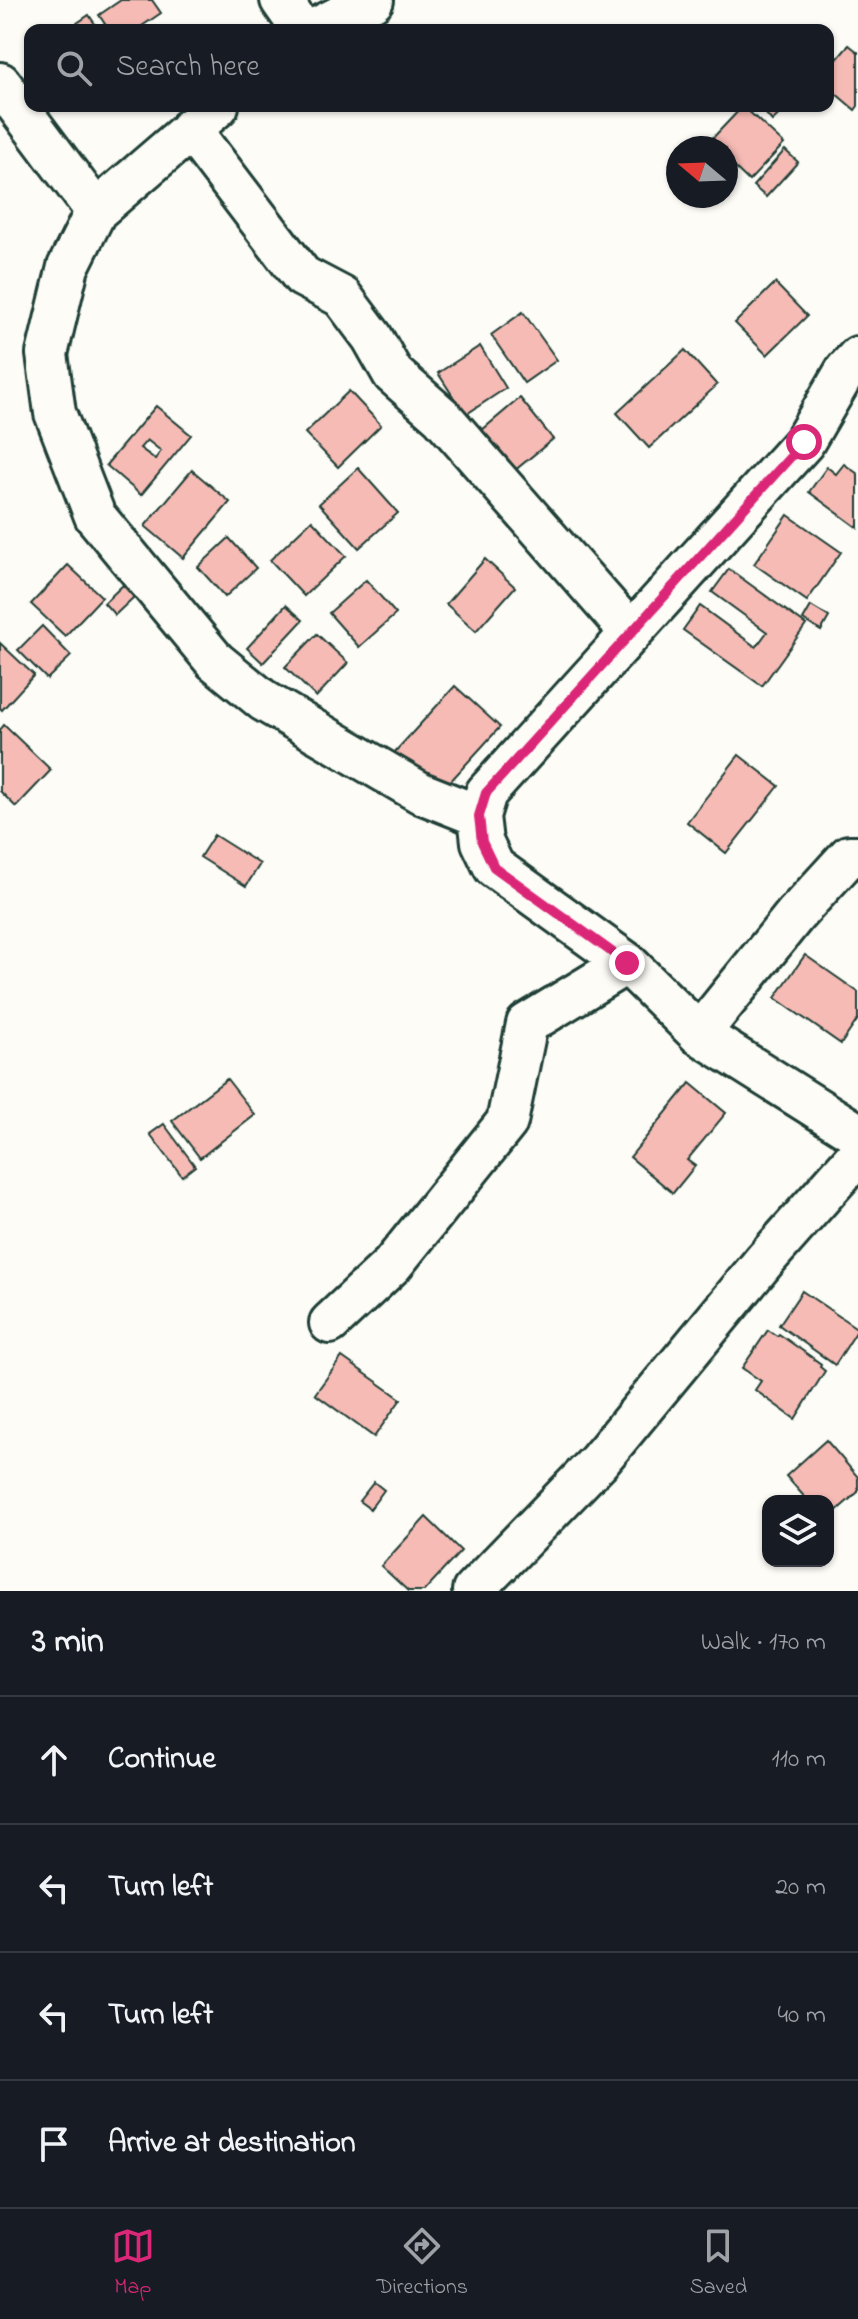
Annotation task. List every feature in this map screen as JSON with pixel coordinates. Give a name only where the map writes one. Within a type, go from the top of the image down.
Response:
[{"type":"street","points":[[281,0],[298,24]]},
{"type":"street","points":[[325,24],[373,0]]},
{"type":"street","points":[[0,83],[96,211]]},
{"type":"street","points":[[479,816],[421,793],[264,701],[215,661],[95,516],[55,413],[47,354],[68,267],[96,211],[204,117],[302,276],[342,297],[372,337],[393,374],[442,417],[631,633]]},
{"type":"street","points":[[858,357],[846,370],[804,442],[486,793],[479,816],[482,842],[494,867],[627,963],[699,1034],[858,1134]]},
{"type":"street","points":[[699,1034],[795,915],[849,856],[858,856]]},
{"type":"street","points":[[330,1323],[392,1265],[507,1122],[527,1024],[627,963]]},
{"type":"street","points":[[473,1591],[598,1462],[765,1260],[858,1155]]},
{"type":"building","points":[[121,0],[152,0],[161,13],[145,24],[105,24],[99,15]]},
{"type":"building","points":[[89,15],[95,24],[76,24]]},
{"type":"building","points":[[849,45],[858,52],[858,106],[855,110],[834,92],[834,63]]},
{"type":"building","points":[[737,112],[749,112],[784,144],[749,181],[738,170],[738,136],[715,136]]},
{"type":"building","points":[[764,112],[782,112],[772,121]]},
{"type":"building","points":[[785,150],[798,162],[766,197],[753,186]]},
{"type":"building","points":[[775,283],[807,316],[767,355],[735,323]]},
{"type":"building","points":[[523,312],[557,360],[524,383],[491,335]]},
{"type":"building","points":[[480,346],[506,388],[465,415],[438,373]]},
{"type":"building","points":[[685,350],[717,385],[649,448],[617,413]]},
{"type":"building","points":[[349,391],[381,425],[338,467],[305,433]]},
{"type":"building","points":[[520,398],[553,439],[514,471],[481,431]]},
{"type":"building","points":[[156,406],[191,435],[141,495],[106,465]],"holes":[[[147,440],[161,451],[155,459],[140,448]]]},
{"type":"building","points":[[844,464],[858,474],[858,528],[809,492],[827,467],[836,474]]},
{"type":"building","points":[[358,468],[398,513],[359,548],[319,504]]},
{"type":"building","points":[[192,470],[230,502],[183,558],[145,526]]},
{"type":"building","points":[[788,515],[841,552],[807,601],[754,564]]},
{"type":"building","points":[[312,520],[346,556],[304,596],[270,560]]},
{"type":"building","points":[[229,538],[256,568],[225,597],[198,567]]},
{"type":"building","points":[[485,559],[515,587],[476,631],[446,604]]},
{"type":"building","points":[[68,565],[102,597],[65,636],[31,604]]},
{"type":"building","points":[[729,569],[806,625],[762,686],[683,630],[700,606],[756,647],[767,632],[712,592]]},
{"type":"building","points":[[366,580],[396,614],[359,647],[329,613]]},
{"type":"building","points":[[123,585],[134,597],[115,615],[104,603]]},
{"type":"building","points":[[286,605],[303,620],[263,663],[247,648]]},
{"type":"building","points":[[811,606],[829,617],[821,631],[803,620]]},
{"type":"building","points":[[42,626],[71,656],[47,679],[18,650]]},
{"type":"building","points":[[317,634],[348,663],[316,697],[285,667]]},
{"type":"building","points":[[0,643],[34,675],[2,710],[0,708]]},
{"type":"building","points":[[455,686],[500,727],[437,796],[392,755]]},
{"type":"building","points":[[4,725],[51,770],[16,807],[0,791],[0,730]]},
{"type":"building","points":[[739,755],[779,786],[726,853],[687,822]]},
{"type":"building","points":[[214,835],[260,864],[246,886],[200,857]]},
{"type":"building","points":[[805,955],[858,992],[858,1019],[841,1044],[775,998]]},
{"type":"building","points":[[227,1079],[255,1115],[200,1158],[172,1121]]},
{"type":"building","points":[[690,1083],[726,1113],[687,1160],[695,1166],[673,1193],[630,1157]]},
{"type":"building","points":[[164,1124],[195,1166],[182,1176],[150,1134]]},
{"type":"building","points":[[802,1291],[858,1329],[835,1365],[779,1325]]},
{"type":"building","points":[[768,1330],[777,1336],[779,1334],[821,1364],[825,1371],[795,1419],[755,1390],[761,1381],[742,1368]]},
{"type":"building","points":[[342,1357],[401,1399],[374,1437],[315,1394]]},
{"type":"building","points":[[826,1440],[858,1477],[858,1492],[834,1513],[834,1495],[803,1495],[786,1476]]},
{"type":"building","points":[[374,1482],[384,1490],[370,1509],[359,1501]]},
{"type":"building","points":[[426,1517],[461,1551],[424,1591],[408,1591],[381,1566]]},
{"type":"route","points":[[627,963],[494,867],[482,842],[479,816],[486,793],[804,442]]}]
